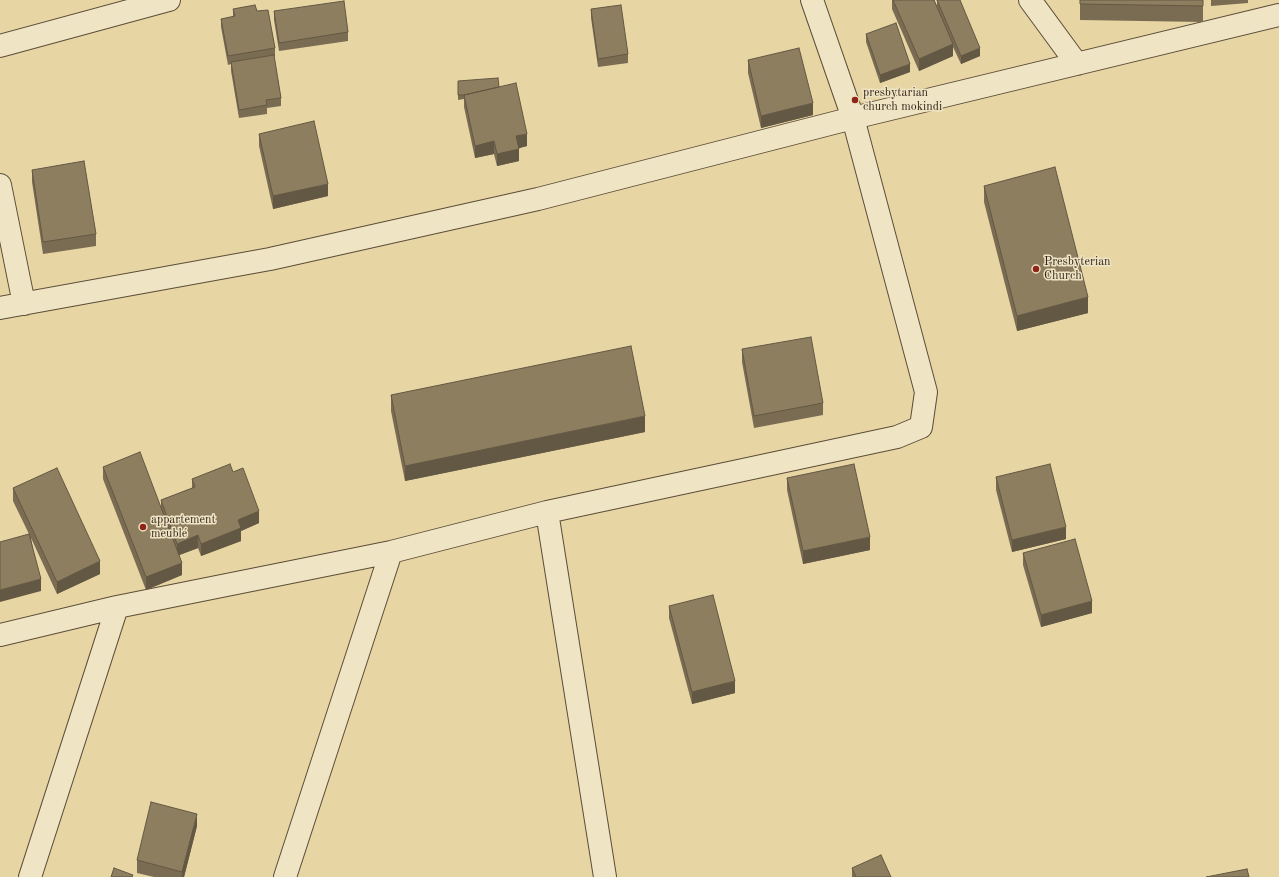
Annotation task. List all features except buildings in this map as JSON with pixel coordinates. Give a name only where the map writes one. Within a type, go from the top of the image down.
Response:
[{"type":"street","points":[[0,46],[169,0]]},
{"type":"street","points":[[0,635],[117,607],[391,552],[547,512],[898,437],[921,427],[926,392],[853,118],[812,0]]},
{"type":"street","points":[[1030,0],[1077,64]]},
{"type":"street","points":[[0,308],[270,259],[538,199],[853,118],[1279,15]]},
{"type":"street","points":[[0,185],[24,304]]},
{"type":"street","points":[[547,512],[604,877]]},
{"type":"street","points":[[285,877],[391,552]]},
{"type":"street","points":[[30,877],[117,607]]},
{"type":"place","name":"presbytarian church mokindi","points":[[855,100]]},
{"type":"place","name":"Presbyterian Church","points":[[1036,269]]},
{"type":"place","name":"appartement meublé","points":[[143,527]]}]
